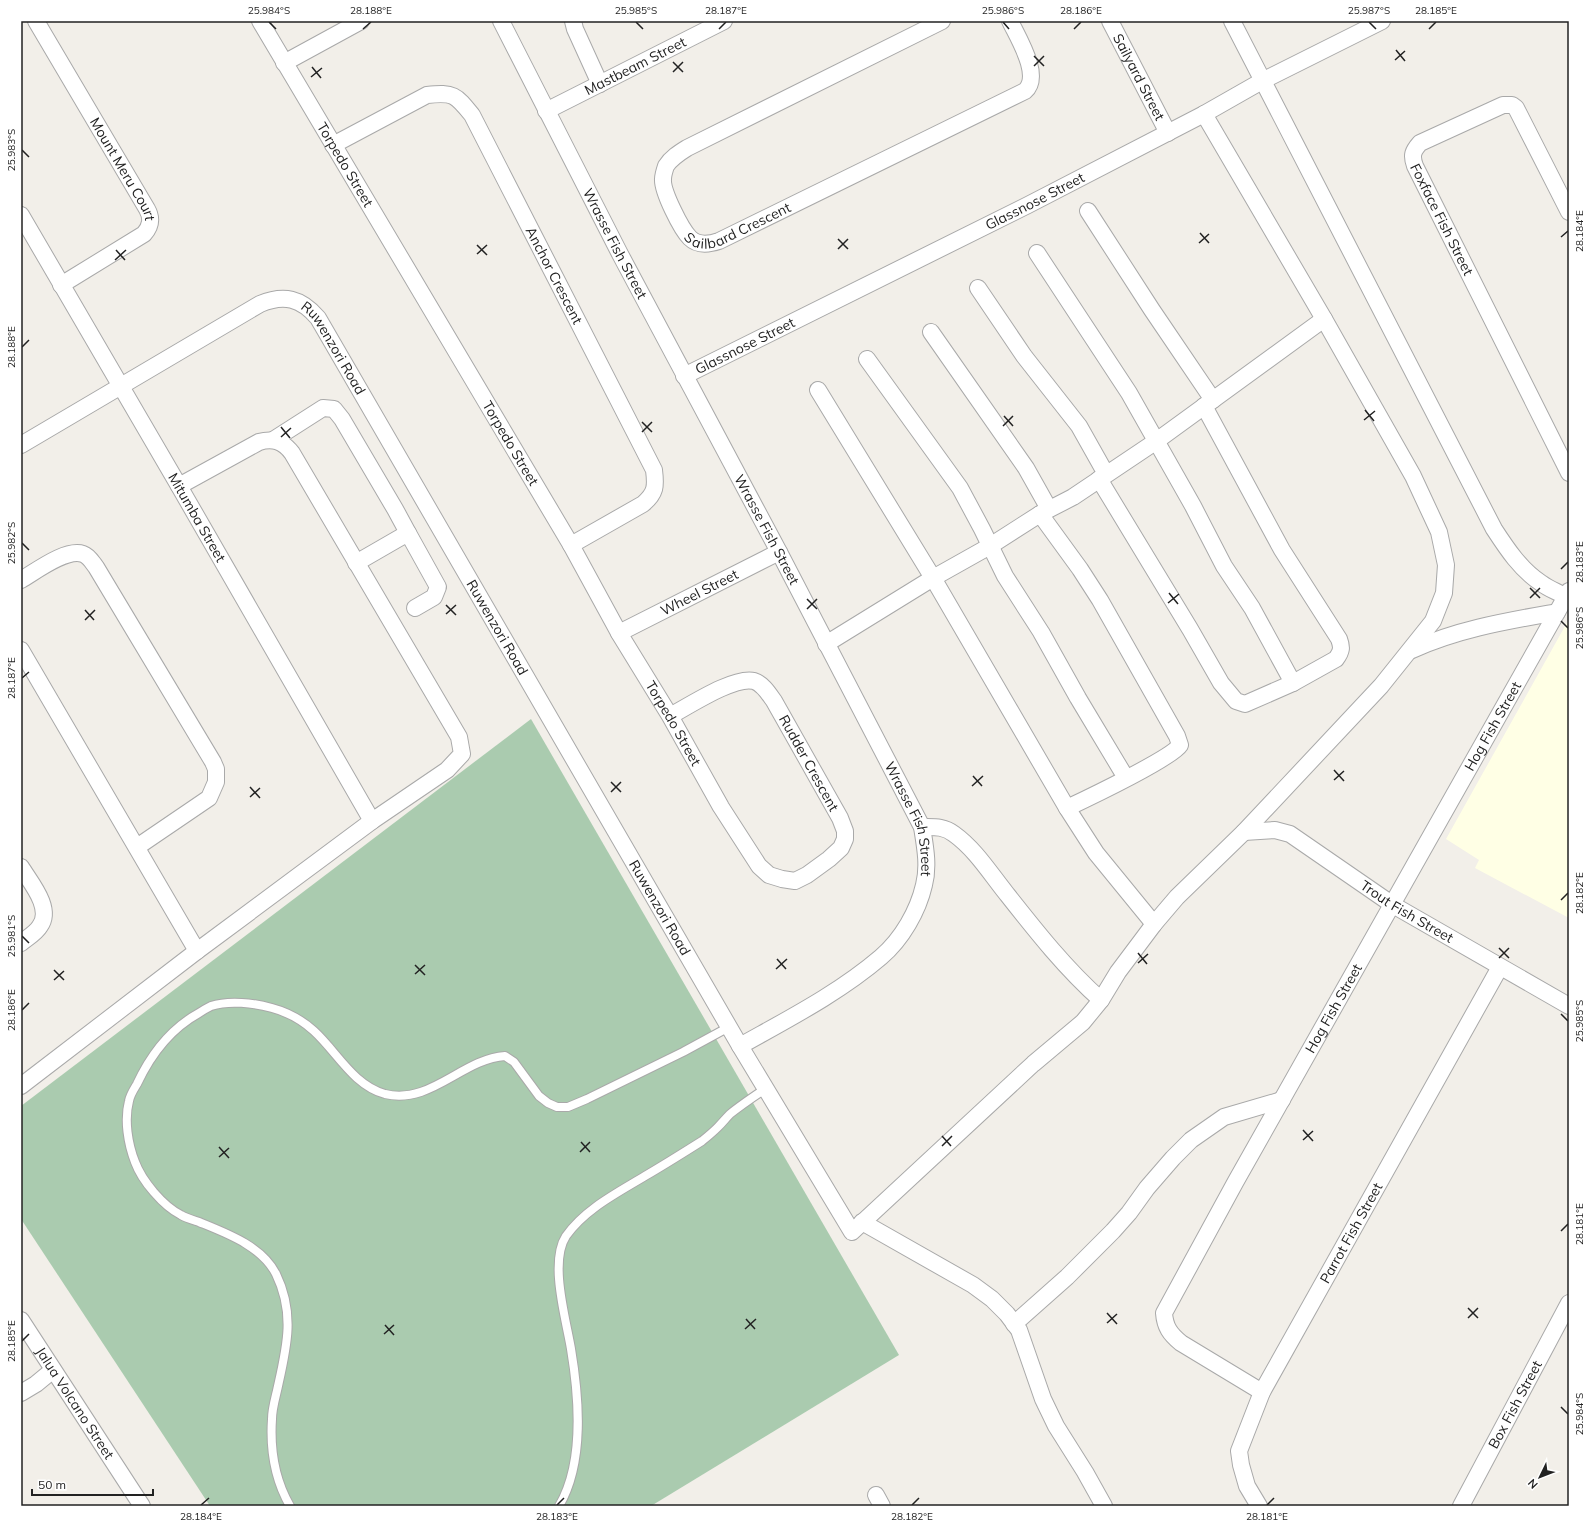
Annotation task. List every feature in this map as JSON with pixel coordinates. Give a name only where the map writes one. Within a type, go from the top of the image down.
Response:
[{"type":"street","name":"Mount Meru Court","points":[[36,21],[150,217],[150,224],[144,234],[61,285]]},
{"type":"street","name":"Torpedo Street","points":[[260,21],[571,545],[619,633],[670,716],[722,807],[759,866]]},
{"type":"street","points":[[284,63],[361,21]]},
{"type":"street","name":"Wrasse Fish Street","points":[[501,21],[546,111],[684,376],[779,552],[922,827],[926,858],[925,884],[914,913],[900,936],[882,956],[842,985],[740,1046]]},
{"type":"street","points":[[573,21],[575,29],[600,84]]},
{"type":"street","name":"Mastbeam Street","points":[[546,111],[724,21]]},
{"type":"street","name":"Sailbard Crescent","points":[[942,21],[675,155],[666,167],[663,179],[668,198],[676,216],[690,238],[708,244],[719,241],[1025,91],[1032,81],[1031,68],[1010,21]]},
{"type":"street","name":"Sailyard Street","points":[[1110,21],[1168,133]]},
{"type":"street","points":[[1232,21],[1494,529],[1524,569],[1542,584],[1568,594]]},
{"type":"street","name":"Glassnose Street","points":[[684,376],[1168,133],[1262,81],[1382,21]]},
{"type":"street","name":"Anchor Crescent","points":[[333,145],[428,95],[445,93],[460,99],[472,115],[654,470],[654,488],[652,496],[643,504],[571,545]]},
{"type":"street","name":"Foxface Fish Street","points":[[1569,212],[1516,108],[1512,105],[1503,105],[1420,143],[1413,150],[1412,158],[1415,166],[1569,473]]},
{"type":"street","points":[[1104,1506],[1085,1472],[1056,1426],[1043,1399],[1019,1330],[1007,1314],[992,1299],[973,1285],[857,1227],[1033,1064],[1083,1022],[1101,1000],[1118,972],[1154,924],[1177,897],[1244,832],[1380,686],[1433,621],[1444,593],[1446,565],[1439,532],[1413,476],[1324,319],[1204,114]]},
{"type":"street","points":[[978,288],[1024,356],[1079,426],[1102,477],[1228,694],[1236,702],[1244,704],[1293,683],[1336,659],[1341,653],[1342,647],[1339,639],[1282,550],[1208,403],[1152,310],[1088,211]]},
{"type":"street","name":"Mitumba Street","points":[[21,216],[372,821]]},
{"type":"street","points":[[1037,253],[1129,393],[1193,506],[1224,566],[1266,630],[1293,683]]},
{"type":"street","name":"Ruwenzori Road","points":[[22,443],[260,304],[276,298],[293,300],[301,303],[313,312],[322,325],[765,1089],[857,1227]]},
{"type":"street","points":[[826,644],[933,578],[990,546],[1045,511],[1072,497],[1156,442],[1324,319]]},
{"type":"street","points":[[931,332],[1026,468],[1045,511],[1100,600],[1179,741],[1180,745],[1173,751],[1126,778],[1067,808]]},
{"type":"street","points":[[867,359],[956,482],[982,529],[1005,576],[1041,632],[1126,778]]},
{"type":"street","points":[[818,390],[933,578],[1067,808],[1096,853],[1154,924]]},
{"type":"street","points":[[179,486],[259,442],[274,440],[323,408],[334,409],[346,426],[395,509],[438,587],[434,597],[415,608]]},
{"type":"street","points":[[21,1084],[372,821],[446,770],[462,754],[459,737],[292,453],[285,445],[274,440]]},
{"type":"street","points":[[356,563],[408,533]]},
{"type":"street","name":"Wheel Street","points":[[619,633],[779,552]]},
{"type":"street","points":[[21,580],[62,556],[78,553],[87,556],[96,567],[213,762],[217,775],[216,782],[209,798],[137,847]]},
{"type":"street","name":"Hog Fish Street","points":[[1262,1392],[1171,1336],[1165,1325],[1164,1313],[1282,1100],[1568,594]]},
{"type":"street","points":[[1408,652],[1429,642],[1457,633],[1494,624],[1557,612]]},
{"type":"street","points":[[21,650],[197,951]]},
{"type":"street","name":"Rudder Crescent","points":[[670,716],[730,684],[742,681],[755,682],[762,686],[774,701],[840,818],[845,830],[846,839],[841,848],[829,859],[807,875],[795,881],[769,875],[759,866]]},
{"type":"street","points":[[922,827],[943,828],[953,833],[963,842],[981,862],[1043,940],[1080,981],[1101,1000]]},
{"type":"street","name":"Trout Fish Street","points":[[1244,832],[1275,830],[1290,834],[1393,905],[1569,1006]]},
{"type":"street","points":[[21,867],[40,900],[44,912],[43,922],[40,927],[21,942]]},
{"type":"street","name":"Parrot Fish Street","points":[[1259,1506],[1247,1486],[1239,1451],[1262,1392],[1500,967]]},
{"type":"street","points":[[1014,1324],[1067,1277],[1113,1231],[1129,1213],[1147,1188],[1191,1140],[1224,1117],[1282,1100]]},
{"type":"street","name":"Box Fish Street","points":[[1461,1506],[1569,1303]]},
{"type":"street","name":"Jalua Volcano Street","points":[[21,1320],[142,1506]]},
{"type":"street","points":[[21,1392],[36,1384],[53,1370]]},
{"type":"lane","points":[[290,1506],[283,1494],[275,1470],[272,1425],[272,1417],[285,1356],[288,1318],[283,1290],[273,1268],[257,1252],[242,1240],[181,1216],[165,1204],[150,1186],[135,1163],[126,1129],[129,1101],[141,1074],[161,1043],[184,1022],[211,1006],[232,1003],[252,1005],[274,1009],[298,1019],[314,1032],[361,1082],[385,1094],[401,1095],[423,1092],[486,1060],[505,1056],[514,1062],[539,1096],[548,1103],[557,1107],[568,1107],[683,1052],[729,1027]]},
{"type":"lane","points":[[560,1506],[566,1495],[578,1441],[578,1410],[571,1349],[561,1291],[558,1263],[560,1248],[566,1236],[593,1209],[616,1193],[702,1140],[717,1129],[729,1115],[765,1089]]},
{"type":"shaded area","points":[[1569,619],[1569,918],[1475,868],[1479,860],[1446,839]]},
{"type":"shaded area","points":[[531,719],[899,1355],[651,1506],[210,1506],[21,1219],[21,1106]]}]
